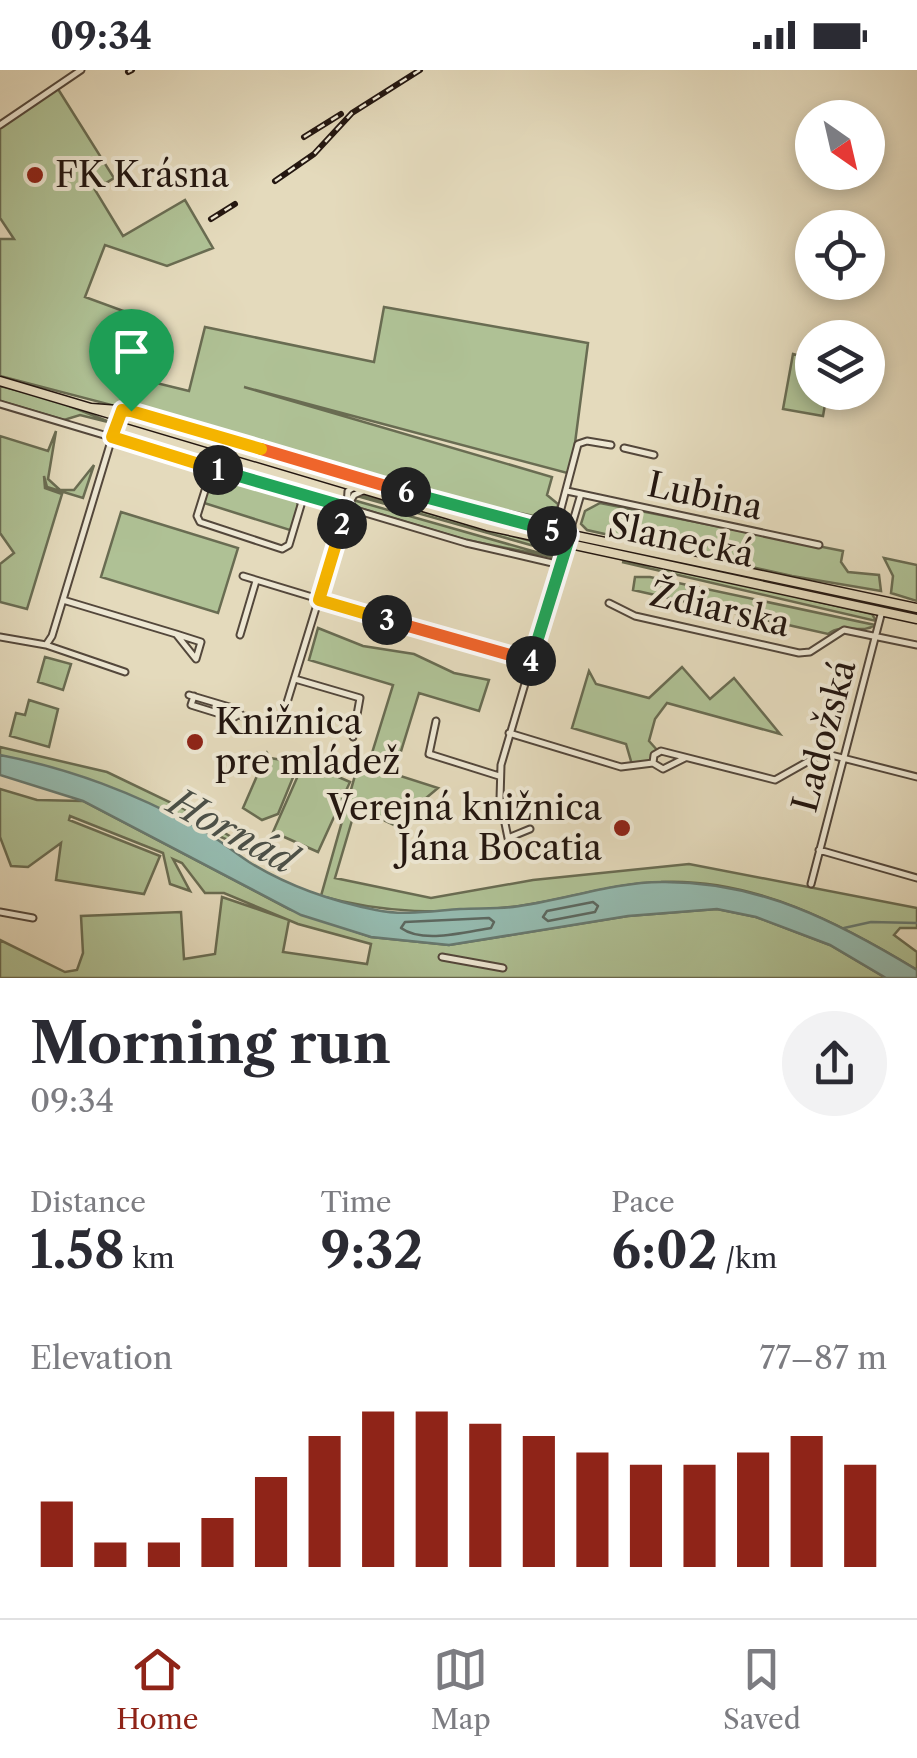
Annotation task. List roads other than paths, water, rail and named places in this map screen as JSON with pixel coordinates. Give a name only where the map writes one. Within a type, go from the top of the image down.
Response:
[{"type":"main road","name":"Slanecká","points":[[0,381],[569,540],[883,606],[917,618]]},
{"type":"main road","name":"Slanecká","points":[[120,413],[339,482],[348,493],[366,485]]},
{"type":"main road","name":"Slanecká","points":[[883,606],[917,608]]},
{"type":"street","points":[[0,125],[79,73]]},
{"type":"street","points":[[0,404],[466,543],[561,565]]},
{"type":"street","points":[[46,645],[120,413]]},
{"type":"street","name":"Lubina","points":[[558,520],[578,444],[586,440],[611,445]]},
{"type":"street","name":"Lubina","points":[[624,448],[654,455]]},
{"type":"street","points":[[212,468],[197,516],[200,522],[268,545],[284,549],[289,545],[304,495]]},
{"type":"street","points":[[346,507],[366,485]]},
{"type":"street","name":"Lubina","points":[[567,490],[819,546]]},
{"type":"street","points":[[335,504],[348,493]]},
{"type":"street","points":[[191,696],[191,705],[233,718],[238,714],[281,722],[348,493]]},
{"type":"street","points":[[530,830],[508,838],[499,776],[581,494]]},
{"type":"street","points":[[242,576],[530,663]]},
{"type":"street","points":[[240,634],[256,580]]},
{"type":"street","points":[[63,600],[176,634],[202,642],[196,659],[176,634]]},
{"type":"street","name":"Ždiarska","points":[[609,603],[634,616],[799,653],[810,652],[839,631],[917,645]]},
{"type":"street","name":"Ladožská","points":[[811,884],[883,606]]},
{"type":"street","points":[[0,637],[46,645],[125,672]]},
{"type":"street","points":[[295,679],[362,700],[353,737]]},
{"type":"street","points":[[436,722],[429,754],[499,776]]},
{"type":"street","points":[[509,733],[620,767],[653,763],[663,768],[685,758]]},
{"type":"street","points":[[653,763],[658,752],[775,780],[788,776],[815,754],[917,777]]},
{"type":"street","points":[[820,850],[917,878]]},
{"type":"street","points":[[0,912],[33,918]]},
{"type":"street","points":[[442,956],[503,968]]},
{"type":"water","points":[[0,755],[52,767],[126,793],[199,828],[279,878],[359,906],[408,913],[506,908],[625,885],[698,884],[764,897],[827,921],[917,970],[917,978],[886,978],[830,945],[756,917],[717,909],[628,916],[449,945],[371,937],[301,915],[83,801],[0,775]]},
{"type":"waterway","points":[[844,928],[871,922],[917,923]]},
{"type":"railway","points":[[128,72],[132,70]]},
{"type":"railway","points":[[275,181],[314,154],[352,113],[420,70]]},
{"type":"railway","points":[[304,137],[341,114]]},
{"type":"railway","points":[[211,219],[235,204]]},
{"type":"place","name":"FK Krásna","points":[[35,175]]},
{"type":"place","name":"Knižnica pre mládež","points":[[195,742]]},
{"type":"place","name":"Verejná knižnica Jána Bocatia","points":[[622,828]]},
{"type":"water label","name":"Hornád","points":[[232,831]]}]
